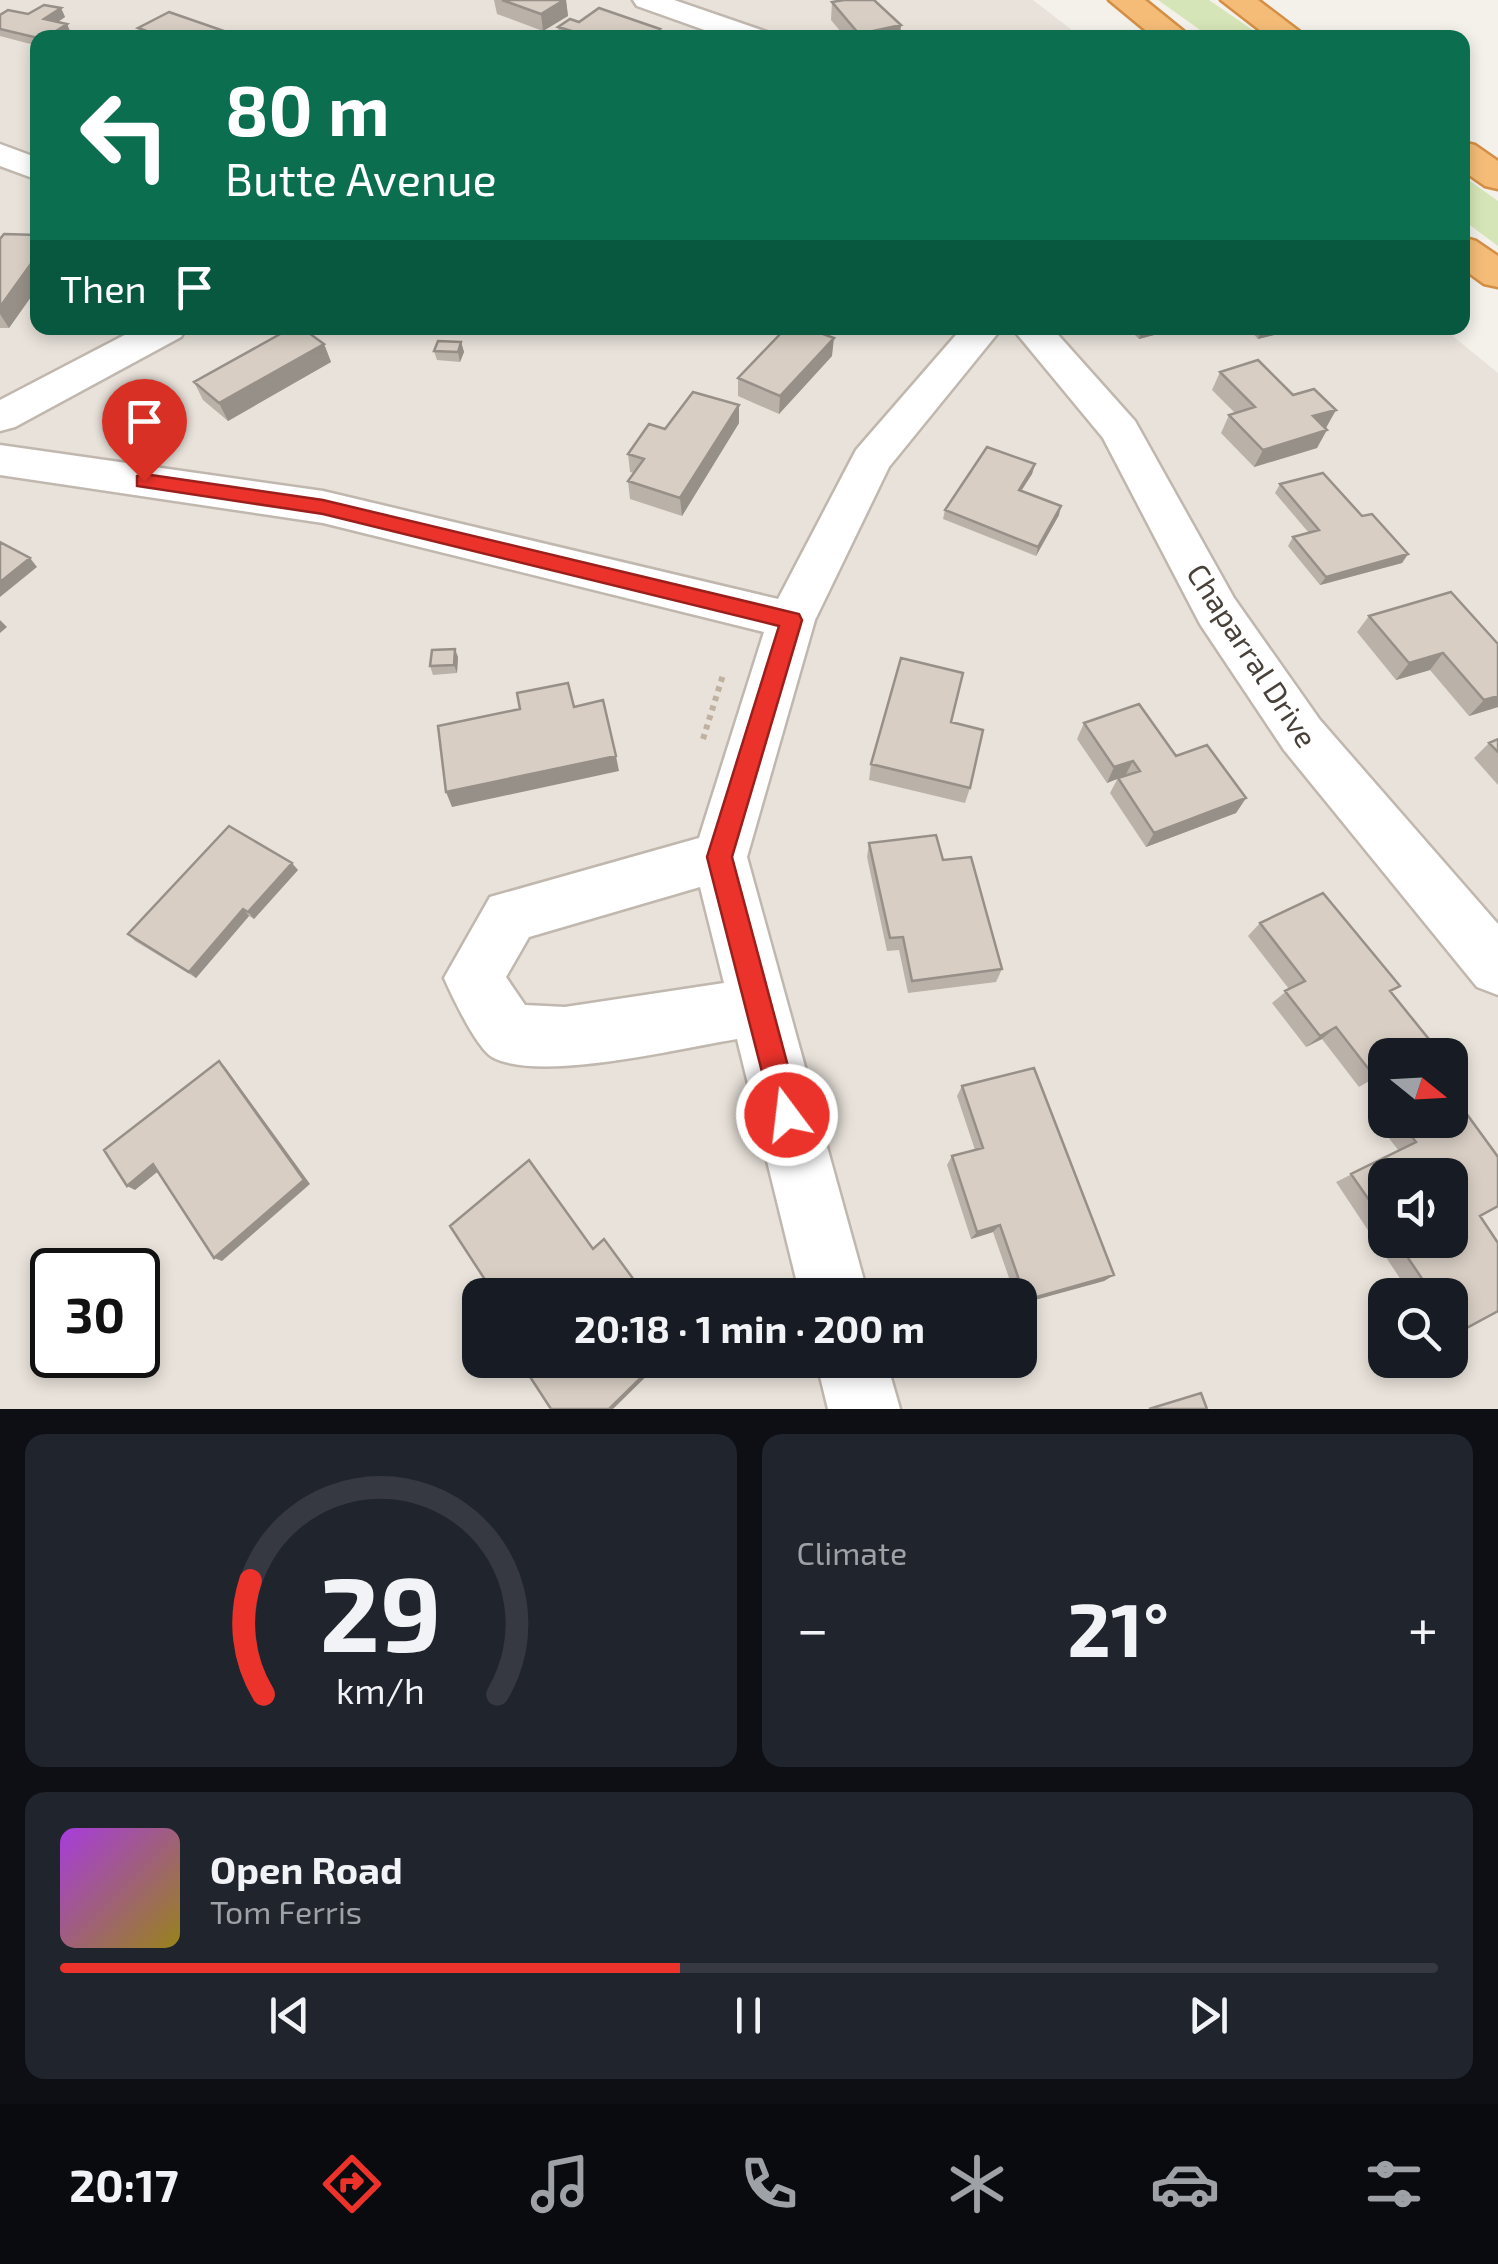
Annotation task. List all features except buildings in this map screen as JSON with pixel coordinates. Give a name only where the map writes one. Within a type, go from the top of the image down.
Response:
[{"type":"highway","points":[[1125,0],[1165,30]]},
{"type":"highway","points":[[1237,0],[1280,30]]},
{"type":"highway","points":[[1470,159],[1498,178]]},
{"type":"highway","points":[[1470,255],[1498,276]]},
{"type":"street","points":[[647,0],[734,30]]},
{"type":"street","points":[[0,154],[30,167]]},
{"type":"street","points":[[0,416],[155,335]]},
{"type":"street","points":[[830,1278],[720,857],[791,620],[871,460],[977,335]]},
{"type":"street","name":"Chaparral Drive","points":[[1037,335],[1120,431],[1216,610],[1302,735],[1498,967]]},
{"type":"street","points":[[0,460],[323,507],[791,620]]},
{"type":"street","points":[[720,857],[510,916],[473,978],[510,1034],[565,1038],[759,1007]]},
{"type":"street","points":[[856,1378],[864,1409]]},
{"type":"shaded area","points":[[0,0],[1033,0],[1072,30],[30,30],[30,335],[1452,335],[1498,373],[1498,1409],[0,1409]]},
{"type":"green space","points":[[1158,0],[1209,0],[1253,30],[1200,30]]},
{"type":"green space","points":[[1470,181],[1498,201],[1498,246],[1470,225]]},
{"type":"route","points":[[144,481],[323,507],[791,620],[736,792],[720,857],[787,1115]]}]
